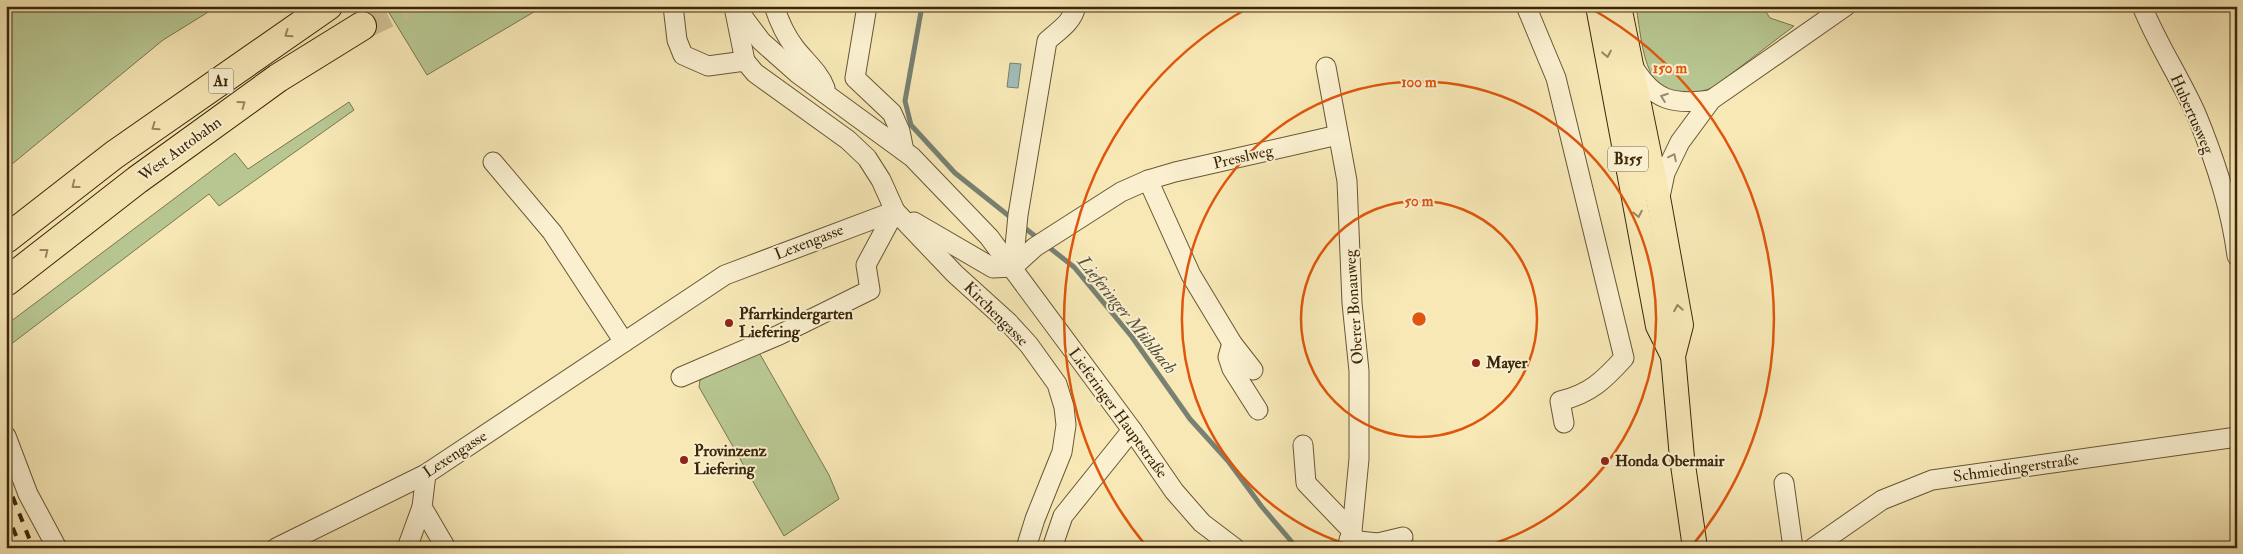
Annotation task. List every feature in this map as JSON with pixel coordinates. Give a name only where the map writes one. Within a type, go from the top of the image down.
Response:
[{"type":"highway","name":"West Autobahn","points":[[6,239],[114,155],[328,6]]},
{"type":"highway","name":"West Autobahn","points":[[6,282],[137,180],[278,78],[362,26]]},
{"type":"main road","name":"B155","points":[[1598,6],[1658,326],[1673,356]]},
{"type":"main road","name":"B155","points":[[1619,6],[1659,203],[1681,325],[1673,356],[1682,458],[1695,548]]},
{"type":"street","points":[[673,6],[677,40],[683,55],[708,66],[745,61],[734,6]]},
{"type":"street","name":"Lieferinger Hauptstraße","points":[[738,6],[743,17],[761,41],[797,73],[904,151],[989,237],[1132,430],[1174,491],[1202,523],[1235,548]]},
{"type":"street","name":"Lieferinger Hauptstraße","points":[[774,6],[782,27],[795,48],[821,78],[829,96]]},
{"type":"street","points":[[867,6],[855,78],[892,113],[900,131],[904,151]]},
{"type":"street","points":[[1013,267],[1047,41],[1073,17],[1076,6]]},
{"type":"street","points":[[1526,6],[1532,15],[1556,78],[1624,358],[1602,382],[1578,397],[1560,401],[1564,423]]},
{"type":"street","points":[[1659,203],[1665,173],[1680,142],[1711,100],[1846,6]]},
{"type":"street","name":"Hubertusweg","points":[[2142,6],[2152,30],[2196,115],[2217,170],[2233,227],[2237,256]]},
{"type":"street","name":"Kirchengasse","points":[[745,61],[755,73],[848,140],[867,158],[881,180],[895,211],[955,274],[1008,322],[1029,345],[1057,384],[1064,407],[1066,425],[1062,452],[1035,519],[1026,548]]},
{"type":"street","points":[[1631,64],[1643,84],[1654,93],[1666,99],[1692,102],[1711,100]]},
{"type":"street","name":"Oberer Bonauweg","points":[[1326,67],[1347,181],[1352,303],[1358,371],[1359,459],[1349,540]]},
{"type":"street","name":"Presslweg","points":[[1013,267],[1042,242],[1121,192],[1148,180],[1175,172],[1338,136]]},
{"type":"street","points":[[493,162],[552,232],[624,342]]},
{"type":"street","points":[[1148,180],[1191,275],[1232,343],[1253,370]]},
{"type":"street","points":[[681,377],[780,335],[870,290],[866,265],[895,211]]},
{"type":"street","name":"Kirchengasse","points":[[895,211],[993,268],[1013,267]]},
{"type":"street","name":"Lexengasse","points":[[276,548],[426,474],[725,275],[856,224],[895,211]]},
{"type":"street","points":[[1232,343],[1228,357],[1232,369],[1258,410]]},
{"type":"street","points":[[1052,548],[1064,516],[1132,430]]},
{"type":"street","points":[[6,436],[28,494],[57,548]]},
{"type":"street","name":"Schmiedingerstraße","points":[[1812,548],[1882,500],[1932,480],[2237,437]]},
{"type":"street","points":[[1303,445],[1306,483],[1349,540],[1378,543],[1403,538]]},
{"type":"street","points":[[407,548],[422,507],[426,474]]},
{"type":"street","points":[[1784,483],[1793,548]]},
{"type":"street","points":[[422,507],[446,548]]},
{"type":"green space","points":[[6,6],[218,6],[163,40],[6,169]]},
{"type":"green space","points":[[385,6],[544,6],[427,75]]},
{"type":"green space","points":[[1636,6],[1762,6],[1770,18],[1794,26],[1714,87],[1691,94],[1674,93],[1661,87],[1652,75],[1646,61]]},
{"type":"green space","points":[[349,102],[354,110],[219,206],[209,194],[6,348],[6,325],[235,153],[248,169]]},
{"type":"green space","points":[[757,349],[829,475],[839,499],[784,536],[699,387],[700,380]]},
{"type":"water","points":[[1010,63],[1021,64],[1018,88],[1007,87]]},
{"type":"waterway","name":"Lieferinger Mühlbach","points":[[922,6],[905,101],[911,125],[955,173],[1014,220]]},
{"type":"waterway","name":"Lieferinger Mühlbach","points":[[1021,225],[1040,240]]},
{"type":"waterway","name":"Lieferinger Mühlbach","points":[[1046,245],[1074,267],[1132,337],[1190,419],[1228,461],[1262,507],[1297,548]]},
{"type":"tunnel","points":[[362,26],[403,6]]},
{"type":"railway","points":[[6,480],[33,548]]},
{"type":"railway","points":[[6,511],[21,548]]},
{"type":"place","name":"Pfarrkindergarten Liefering","points":[[729,323]]},
{"type":"place","name":"Mayer","points":[[1476,363]]},
{"type":"place","name":"Provinzenz Liefering","points":[[684,460]]},
{"type":"place","name":"Honda Obermair","points":[[1605,461]]}]
